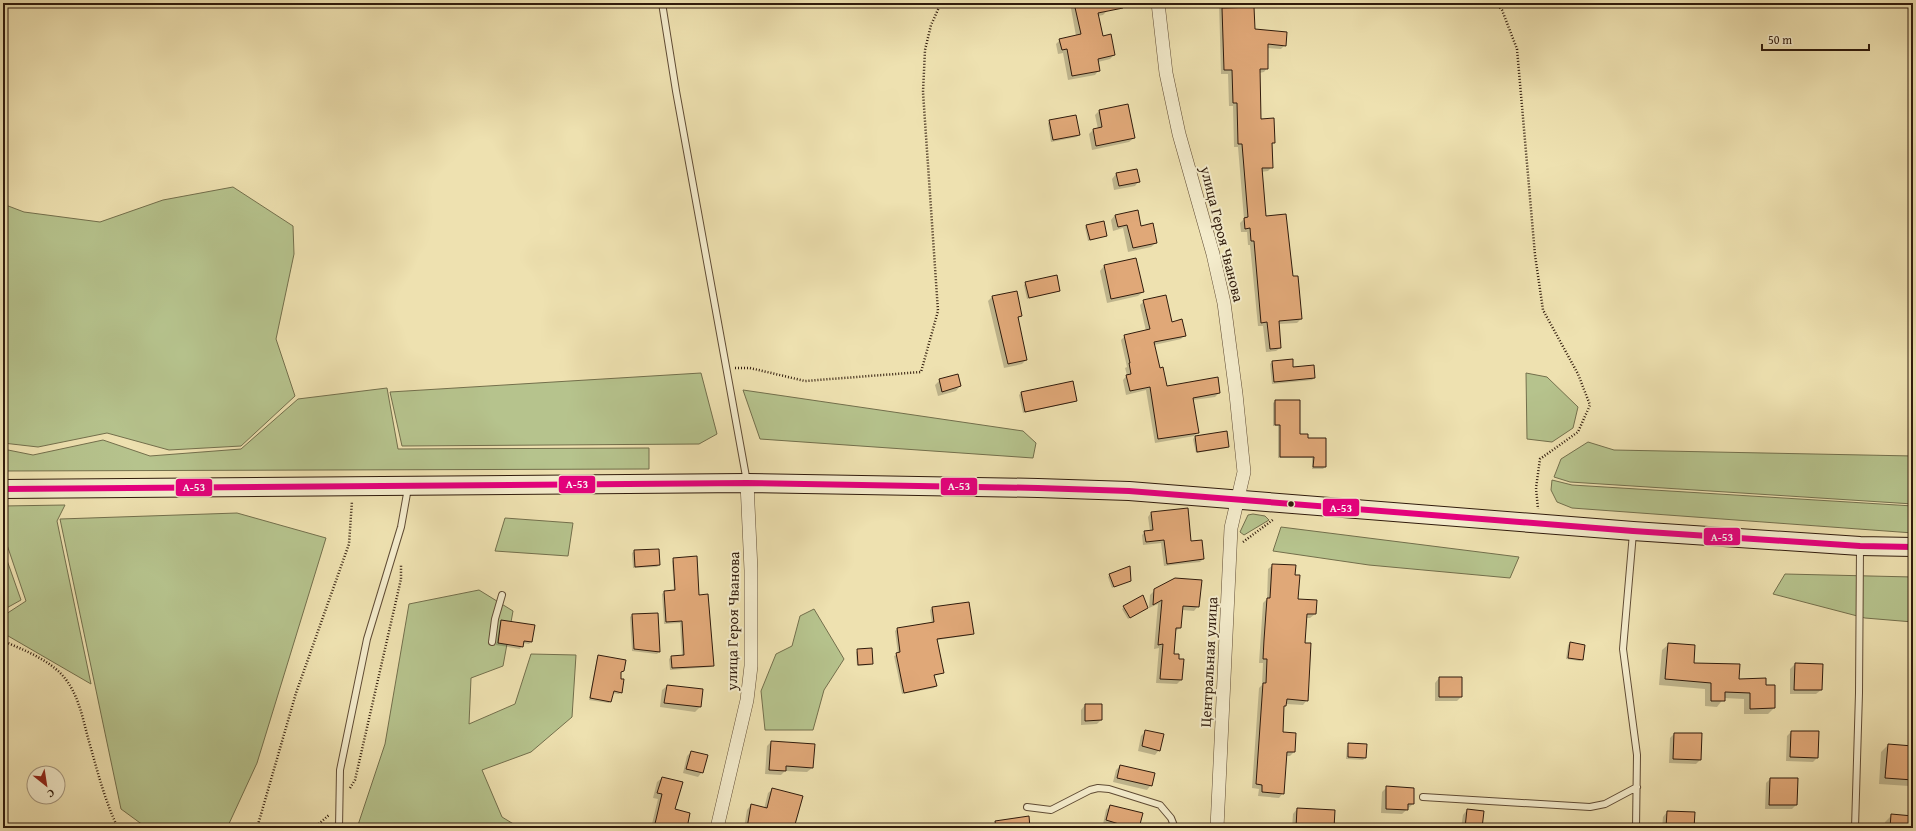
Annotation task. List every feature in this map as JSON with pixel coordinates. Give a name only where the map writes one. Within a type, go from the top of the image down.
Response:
[{"type":"main road","points":[[3,489],[747,483],[1046,488],[1129,491],[1633,531],[1860,546],[1913,547]]},
{"type":"street","name":"улица Героя Чванова","points":[[1158,3],[1166,73],[1179,134],[1213,254],[1224,304],[1236,394],[1244,472],[1238,499]]},
{"type":"street","name":"улица Героя Чванова","points":[[717,828],[747,700],[751,666],[751,570],[747,483]]},
{"type":"street","name":"Центральная улица","points":[[1217,828],[1231,528],[1238,499]]},
{"type":"lane","points":[[662,3],[676,91],[747,483]]},
{"type":"lane","points":[[339,828],[338,807],[340,770],[367,640],[401,527],[408,486]]},
{"type":"lane","points":[[1633,531],[1623,649],[1637,756],[1636,828]]},
{"type":"lane","points":[[1855,828],[1859,693],[1860,546]]},
{"type":"lane","points":[[492,642],[495,619],[502,595]]},
{"type":"lane","points":[[1423,797],[1590,807],[1605,804],[1637,787]]},
{"type":"lane","points":[[1027,807],[1051,810],[1090,790],[1109,788],[1160,805],[1171,818],[1175,828]]},
{"type":"path","points":[[727,369],[750,368],[805,381],[921,372],[938,311],[923,92],[925,50],[930,25],[940,3]]},
{"type":"path","points":[[1496,3],[1502,10],[1518,49],[1535,255],[1543,310],[1578,374],[1590,406],[1578,432],[1540,459],[1536,488],[1539,524]]},
{"type":"path","points":[[257,828],[296,693],[349,544],[353,487]]},
{"type":"path","points":[[1230,552],[1274,519],[1272,502]]},
{"type":"path","points":[[314,828],[338,807],[355,780],[401,579],[401,564]]},
{"type":"path","points":[[3,641],[25,650],[53,668],[67,680],[78,702],[106,803],[118,828]]},
{"type":"green space","points":[[233,187],[293,226],[294,254],[276,339],[295,396],[241,446],[169,450],[107,433],[38,447],[3,443],[3,204],[24,212],[100,222],[163,200]]},
{"type":"green space","points":[[701,373],[717,434],[699,444],[402,446],[390,392]]},
{"type":"green space","points":[[1526,373],[1547,377],[1578,407],[1573,428],[1552,442],[1527,439]]},
{"type":"green space","points":[[387,388],[398,449],[649,448],[649,469],[3,471],[3,449],[33,455],[103,440],[150,456],[241,449],[298,399]]},
{"type":"green space","points":[[743,390],[1023,431],[1036,443],[1033,458],[760,439]]},
{"type":"green space","points":[[1588,442],[1614,450],[1913,456],[1913,504],[1570,482],[1554,477],[1561,459]]},
{"type":"green space","points":[[1552,480],[1572,485],[1913,506],[1913,533],[1572,508],[1557,502],[1551,490]]},
{"type":"green space","points":[[65,505],[57,521],[91,684],[3,633],[3,616],[26,601],[3,533],[3,506]]},
{"type":"green space","points":[[237,513],[326,538],[257,763],[227,828],[147,828],[121,809],[60,519]]},
{"type":"green space","points":[[1253,514],[1265,516],[1269,520],[1244,535],[1240,532],[1248,515]]},
{"type":"green space","points":[[505,518],[573,523],[568,556],[495,551]]},
{"type":"green space","points":[[1281,527],[1519,557],[1510,578],[1369,565],[1273,551]]},
{"type":"green space","points":[[3,549],[21,600],[3,610]]},
{"type":"green space","points":[[1785,574],[1913,577],[1913,622],[1865,618],[1773,594]]},
{"type":"green space","points":[[479,590],[513,611],[503,666],[471,678],[469,724],[515,704],[531,654],[576,655],[572,717],[531,752],[482,770],[502,817],[520,828],[357,828],[385,744],[409,604]]},
{"type":"green space","points":[[814,609],[844,659],[824,690],[813,730],[765,730],[761,691],[776,654],[792,646],[800,616]]},
{"type":"building","points":[[1074,3],[1123,3],[1123,8],[1098,13],[1103,36],[1111,34],[1115,55],[1098,59],[1100,71],[1072,76],[1067,49],[1062,50],[1059,39],[1081,34]]},
{"type":"building","points":[[1254,7],[1255,29],[1287,32],[1286,46],[1268,44],[1268,69],[1260,69],[1261,119],[1274,118],[1275,143],[1272,143],[1273,168],[1262,168],[1266,216],[1286,214],[1293,276],[1298,276],[1302,319],[1279,321],[1281,348],[1270,349],[1267,322],[1261,323],[1254,241],[1251,241],[1250,228],[1245,229],[1244,218],[1248,217],[1242,144],[1238,144],[1237,103],[1233,103],[1232,70],[1224,70],[1222,8]]},
{"type":"building","points":[[1128,104],[1135,138],[1096,146],[1093,129],[1102,127],[1099,110]]},
{"type":"building","points":[[1076,115],[1080,135],[1053,140],[1049,120]]},
{"type":"building","points":[[1137,169],[1140,182],[1119,186],[1116,173]]},
{"type":"building","points":[[1138,210],[1141,226],[1153,223],[1157,243],[1133,248],[1127,225],[1118,227],[1115,215]]},
{"type":"building","points":[[1104,221],[1107,236],[1090,240],[1086,225]]},
{"type":"building","points":[[1136,258],[1144,292],[1111,299],[1104,265]]},
{"type":"building","points":[[1057,275],[1060,291],[1029,298],[1025,282]]},
{"type":"building","points":[[1017,291],[1022,316],[1018,317],[1027,360],[1008,364],[992,296]]},
{"type":"building","points":[[1166,295],[1172,322],[1182,319],[1186,336],[1154,342],[1160,368],[1163,367],[1167,386],[1218,377],[1220,393],[1193,398],[1199,433],[1158,439],[1150,387],[1130,391],[1126,375],[1131,374],[1130,363],[1124,335],[1150,329],[1143,300]]},
{"type":"building","points":[[1293,359],[1293,367],[1314,365],[1315,378],[1274,382],[1272,361]]},
{"type":"building","points":[[958,374],[961,386],[942,392],[939,379]]},
{"type":"building","points":[[1073,381],[1077,401],[1025,412],[1021,392]]},
{"type":"building","points":[[1275,400],[1300,400],[1300,434],[1308,434],[1308,438],[1326,438],[1326,467],[1313,467],[1314,457],[1280,457],[1280,425],[1275,425]]},
{"type":"building","points":[[1227,431],[1229,447],[1197,452],[1195,436]]},
{"type":"building","points":[[1188,508],[1191,541],[1202,540],[1204,559],[1167,564],[1164,540],[1146,542],[1144,531],[1153,530],[1151,512]]},
{"type":"building","points":[[659,549],[660,565],[635,567],[634,550]]},
{"type":"building","points":[[697,556],[699,595],[708,594],[714,666],[672,668],[671,656],[684,655],[682,621],[666,622],[664,591],[675,590],[673,558]]},
{"type":"building","points":[[1272,564],[1296,565],[1295,575],[1300,575],[1298,599],[1317,600],[1316,614],[1307,614],[1305,643],[1311,643],[1308,701],[1287,699],[1286,706],[1284,706],[1283,732],[1296,733],[1295,752],[1287,752],[1284,794],[1262,792],[1262,785],[1256,784],[1263,683],[1266,683],[1267,659],[1263,659],[1267,598],[1270,598]]},
{"type":"building","points":[[1130,566],[1131,581],[1114,587],[1109,574]]},
{"type":"building","points":[[1175,578],[1202,580],[1199,607],[1183,606],[1181,628],[1176,628],[1174,654],[1179,654],[1179,659],[1184,659],[1182,680],[1160,679],[1163,644],[1158,645],[1162,600],[1153,605],[1154,589]]},
{"type":"building","points":[[1143,595],[1148,608],[1130,618],[1123,606]]},
{"type":"building","points":[[969,602],[974,634],[937,639],[944,673],[934,675],[937,686],[904,693],[896,653],[900,652],[897,628],[934,622],[932,607]]},
{"type":"building","points":[[658,613],[660,652],[634,649],[632,614]]},
{"type":"building","points":[[501,620],[535,625],[532,642],[524,641],[523,647],[498,643]]},
{"type":"building","points":[[1570,642],[1585,645],[1583,660],[1568,658]]},
{"type":"building","points":[[1668,643],[1695,645],[1694,663],[1740,664],[1739,679],[1766,678],[1766,685],[1775,685],[1775,708],[1750,709],[1750,693],[1725,692],[1725,701],[1711,701],[1711,683],[1665,679]]},
{"type":"building","points":[[872,648],[873,664],[858,665],[857,649]]},
{"type":"building","points":[[598,655],[626,660],[624,671],[621,672],[621,679],[624,679],[622,693],[614,691],[611,702],[590,698]]},
{"type":"building","points":[[1795,663],[1823,664],[1822,690],[1794,690]]},
{"type":"building","points":[[1439,677],[1462,677],[1462,697],[1439,697]]},
{"type":"building","points":[[667,685],[703,689],[701,707],[664,703]]},
{"type":"building","points":[[1085,704],[1102,704],[1102,720],[1085,721]]},
{"type":"building","points":[[1145,730],[1164,734],[1160,751],[1142,746]]},
{"type":"building","points":[[1791,731],[1819,731],[1818,758],[1790,757]]},
{"type":"building","points":[[1674,733],[1702,733],[1701,760],[1673,759]]},
{"type":"building","points":[[771,741],[815,744],[813,768],[786,766],[786,771],[769,770]]},
{"type":"building","points":[[1348,743],[1367,744],[1366,758],[1348,757]]},
{"type":"building","points":[[1888,744],[1913,746],[1913,780],[1885,778]]},
{"type":"building","points":[[691,751],[708,755],[703,773],[686,769]]},
{"type":"building","points":[[1120,765],[1155,773],[1152,786],[1117,778]]},
{"type":"building","points":[[662,777],[683,782],[675,809],[690,813],[687,828],[654,828],[662,794],[657,793]]},
{"type":"building","points":[[1770,778],[1798,778],[1797,805],[1769,805]]},
{"type":"building","points":[[1386,786],[1414,788],[1414,804],[1408,804],[1408,810],[1386,809]]},
{"type":"building","points":[[772,788],[803,796],[794,828],[747,828],[751,804],[767,808]]},
{"type":"building","points":[[1110,805],[1143,813],[1139,828],[1118,828],[1119,824],[1106,820]]},
{"type":"building","points":[[1297,808],[1335,810],[1334,828],[1296,828]]},
{"type":"building","points":[[1467,809],[1484,811],[1482,828],[1465,828]]},
{"type":"building","points":[[1667,811],[1695,812],[1694,828],[1666,828]]},
{"type":"building","points":[[1891,814],[1913,816],[1913,828],[1890,828]]},
{"type":"building","points":[[1029,816],[1030,828],[996,828],[995,821]]},
{"type":"transit line","name":"А-53","points":[[3,489],[747,483],[1038,488],[1129,491],[1633,531],[1860,546],[1913,547]]}]
